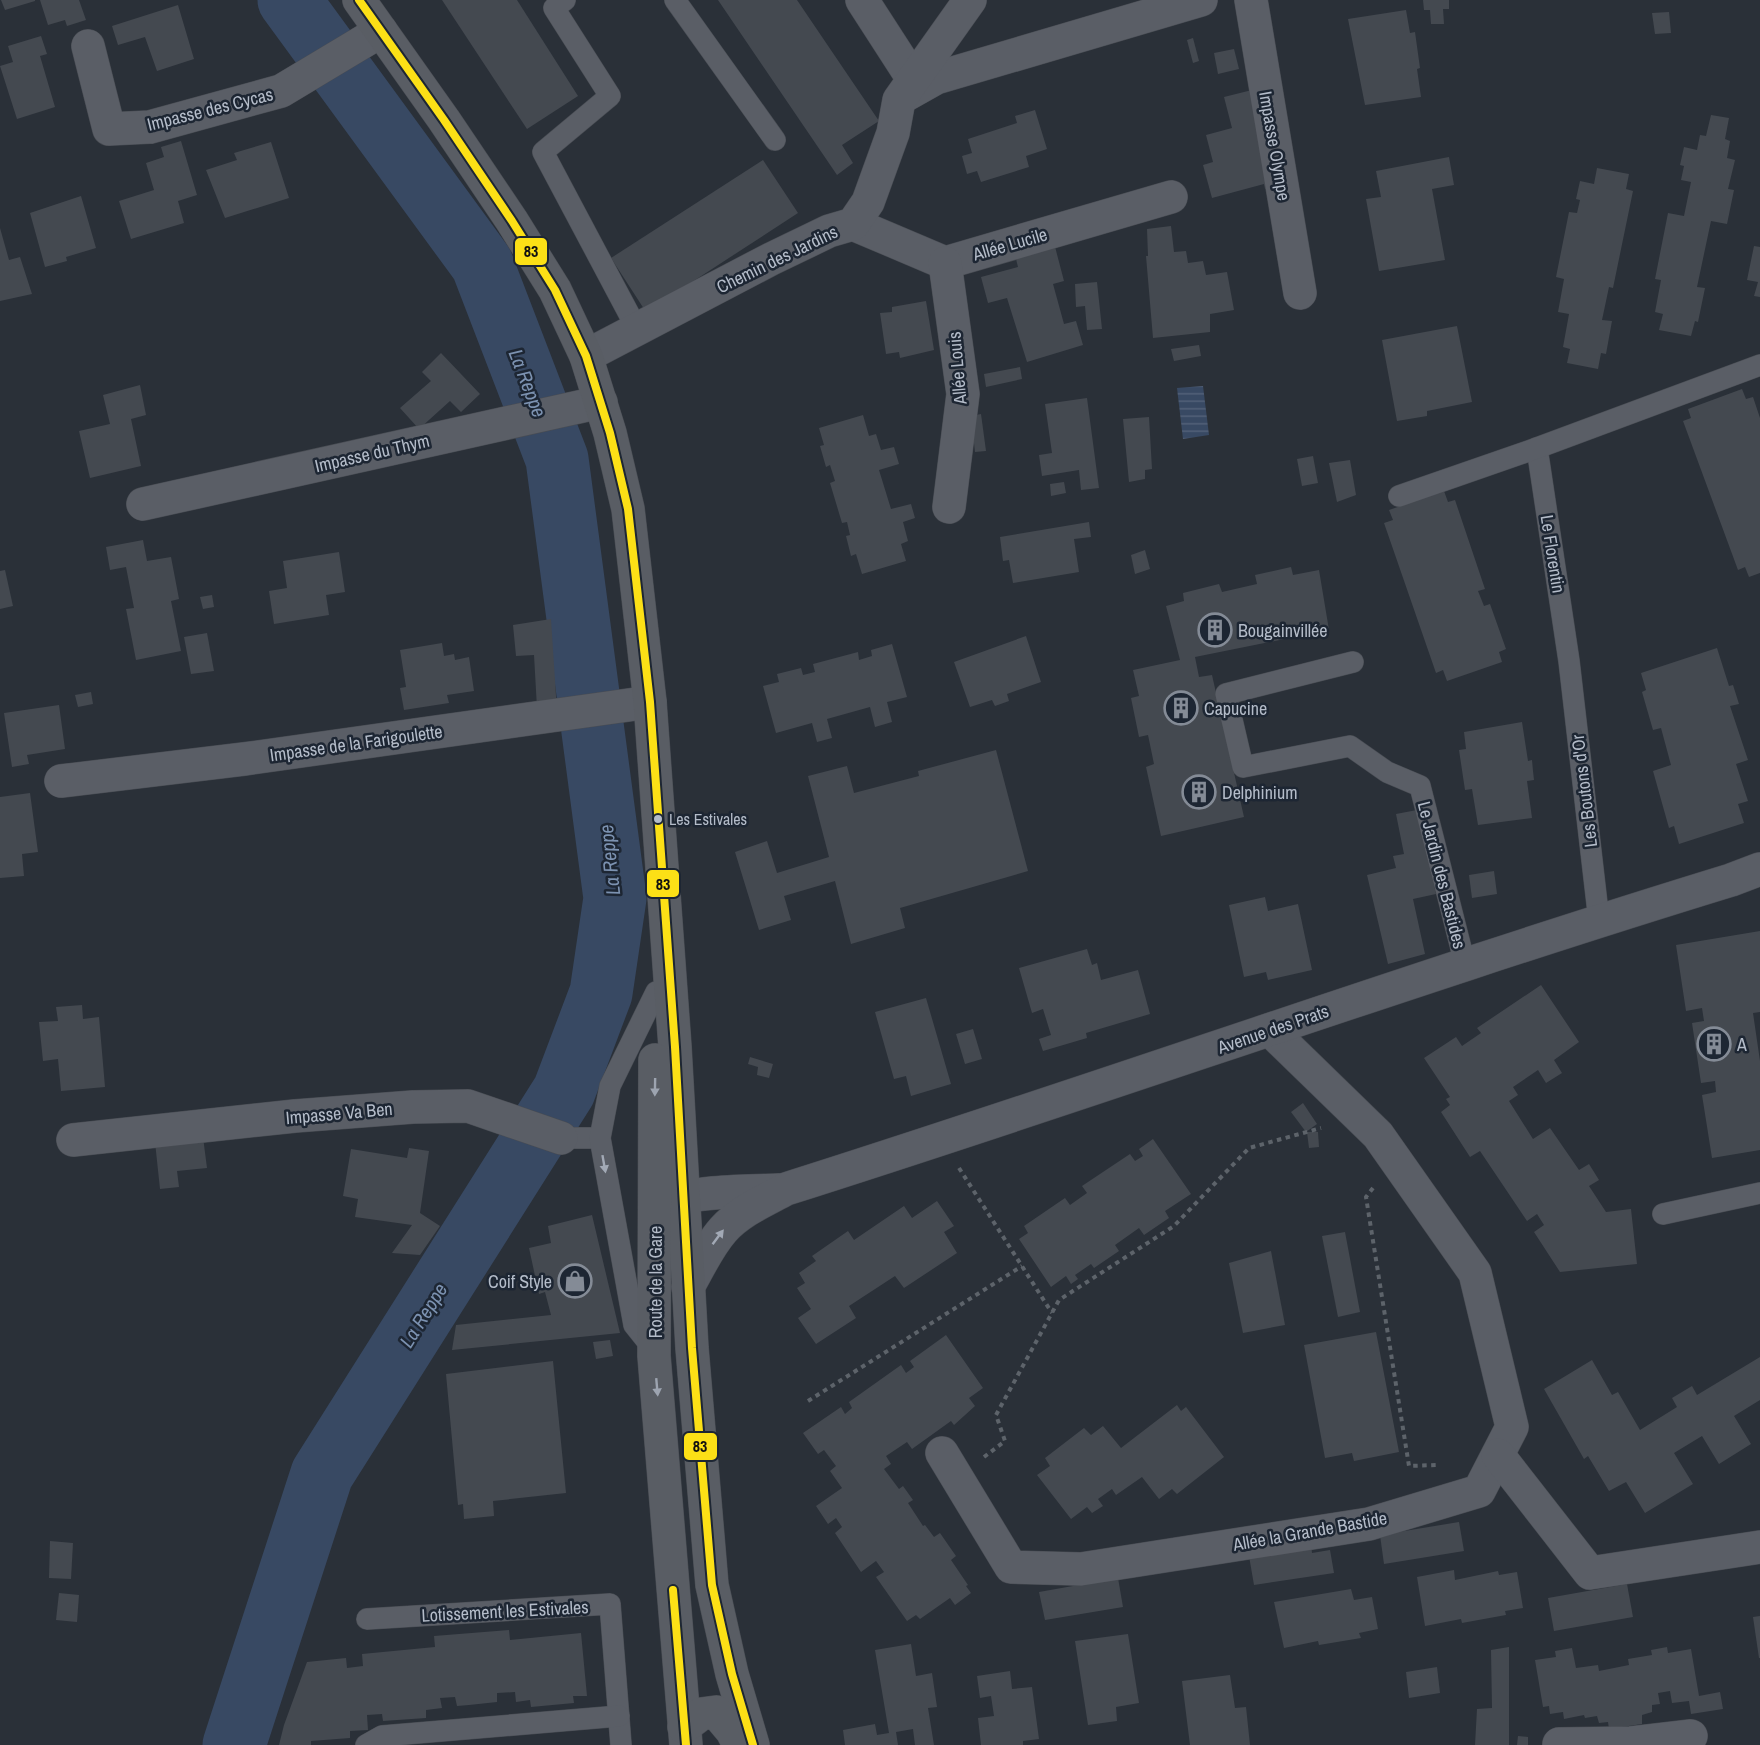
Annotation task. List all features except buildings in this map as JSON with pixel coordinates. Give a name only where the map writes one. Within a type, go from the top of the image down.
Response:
[{"type":"main road","name":"Route de la Gare","points":[[359,0],[512,221],[555,290],[586,356],[601,402],[628,509],[650,702],[688,1287],[712,1585],[732,1674],[753,1745]]},
{"type":"main road","name":"Route de la Gare","points":[[659,819],[655,1350],[685,1736]]},
{"type":"main road","points":[[685,1736],[701,1714],[716,1712],[732,1731],[739,1745]]},
{"type":"street","points":[[862,0],[906,89]]},
{"type":"street","points":[[906,89],[970,0]]},
{"type":"street","points":[[906,89],[936,78],[1202,0]]},
{"type":"street","name":"Impasse Olympe","points":[[1251,0],[1300,293]]},
{"type":"street","name":"Impasse des Cycas","points":[[88,46],[109,129],[150,126],[281,91],[381,31]]},
{"type":"street","name":"Chemin des Jardins","points":[[586,356],[771,259],[829,231],[853,224],[868,202],[906,89]]},
{"type":"street","name":"Allée Lucile","points":[[945,264],[1172,196]]},
{"type":"street","points":[[853,224],[945,264]]},
{"type":"street","name":"Allée Louis","points":[[945,264],[963,394],[949,507]]},
{"type":"street","name":"Impasse du Thym","points":[[143,504],[601,402]]},
{"type":"street","name":"Impasse de la Farigoulette","points":[[62,781],[244,759],[650,702]]},
{"type":"street","name":"Avenue des Prats","points":[[688,1287],[706,1254],[723,1230],[749,1209],[786,1189],[941,1140],[1465,964],[1760,869]]},
{"type":"street","name":"Allée la Grande Bastide","points":[[949,1465],[1011,1567],[1081,1569],[1370,1524],[1479,1491],[1512,1427],[1475,1273],[1378,1135],[1270,1030]]},
{"type":"street","name":"Impasse Va Ben","points":[[73,1140],[307,1115],[413,1107],[468,1106],[561,1138]]},
{"type":"street","name":"Avenue des Prats","points":[[683,1198],[704,1194],[786,1189]]},
{"type":"street","points":[[655,1231],[672,1204],[683,1198]]},
{"type":"street","points":[[1498,1455],[1590,1573],[1760,1547]]},
{"type":"street","points":[[1559,1744],[1631,1744],[1691,1736]]},
{"type":"lane","points":[[565,0],[554,8],[610,96],[543,152],[637,329]]},
{"type":"lane","points":[[675,0],[775,140]]},
{"type":"lane","points":[[1399,496],[1537,448],[1760,365]]},
{"type":"lane","name":"Le Florentin","points":[[1537,448],[1569,661]]},
{"type":"lane","name":"Les Boutons d'Or","points":[[1569,661],[1599,921]]},
{"type":"lane","name":"Le Jardin des Bastides","points":[[1353,662],[1226,694],[1243,767],[1350,746],[1387,772],[1420,786],[1465,964]]},
{"type":"lane","points":[[655,1350],[634,1325],[600,1138],[610,1086],[656,992]]},
{"type":"lane","name":"Impasse Va Ben","points":[[561,1138],[600,1138]]},
{"type":"lane","points":[[1663,1214],[1760,1193]]},
{"type":"lane","name":"Lotissement les Estivales","points":[[367,1619],[610,1604],[621,1745]]},
{"type":"lane","points":[[366,1745],[382,1736],[619,1716]]},
{"type":"path","points":[[949,1465],[1005,1441],[996,1414],[1059,1300],[1174,1226],[1249,1148],[1327,1126],[1350,1108]]},
{"type":"path","points":[[941,1140],[1052,1313]]},
{"type":"path","points":[[1395,1159],[1366,1197],[1409,1466],[1438,1465],[1445,1501]]},
{"type":"path","points":[[808,1401],[1022,1266]]},
{"type":"water","points":[[1203,386],[1209,435],[1183,439],[1177,388]]},
{"type":"waterway","name":"La Reppe","points":[[234,1745],[322,1474],[564,1091],[601,993],[615,898],[557,459],[482,264],[289,0]]},
{"type":"transit line","name":"83","points":[[359,0],[444,120],[555,290],[586,356],[610,433],[628,509],[650,702],[675,1047],[692,1348],[712,1585],[732,1674],[753,1745]]},
{"type":"transit line","name":"83","points":[[673,1590],[686,1745]]},
{"type":"place","name":"Bougainvillée","points":[[1215,630]]},
{"type":"place","name":"Capucine","points":[[1181,708]]},
{"type":"place","name":"Delphinium","points":[[1199,792]]},
{"type":"place","name":"Les Estivales","points":[[658,819]]},
{"type":"place","name":"A","points":[[1714,1044]]},
{"type":"place","name":"Coif Style","points":[[575,1281]]}]
